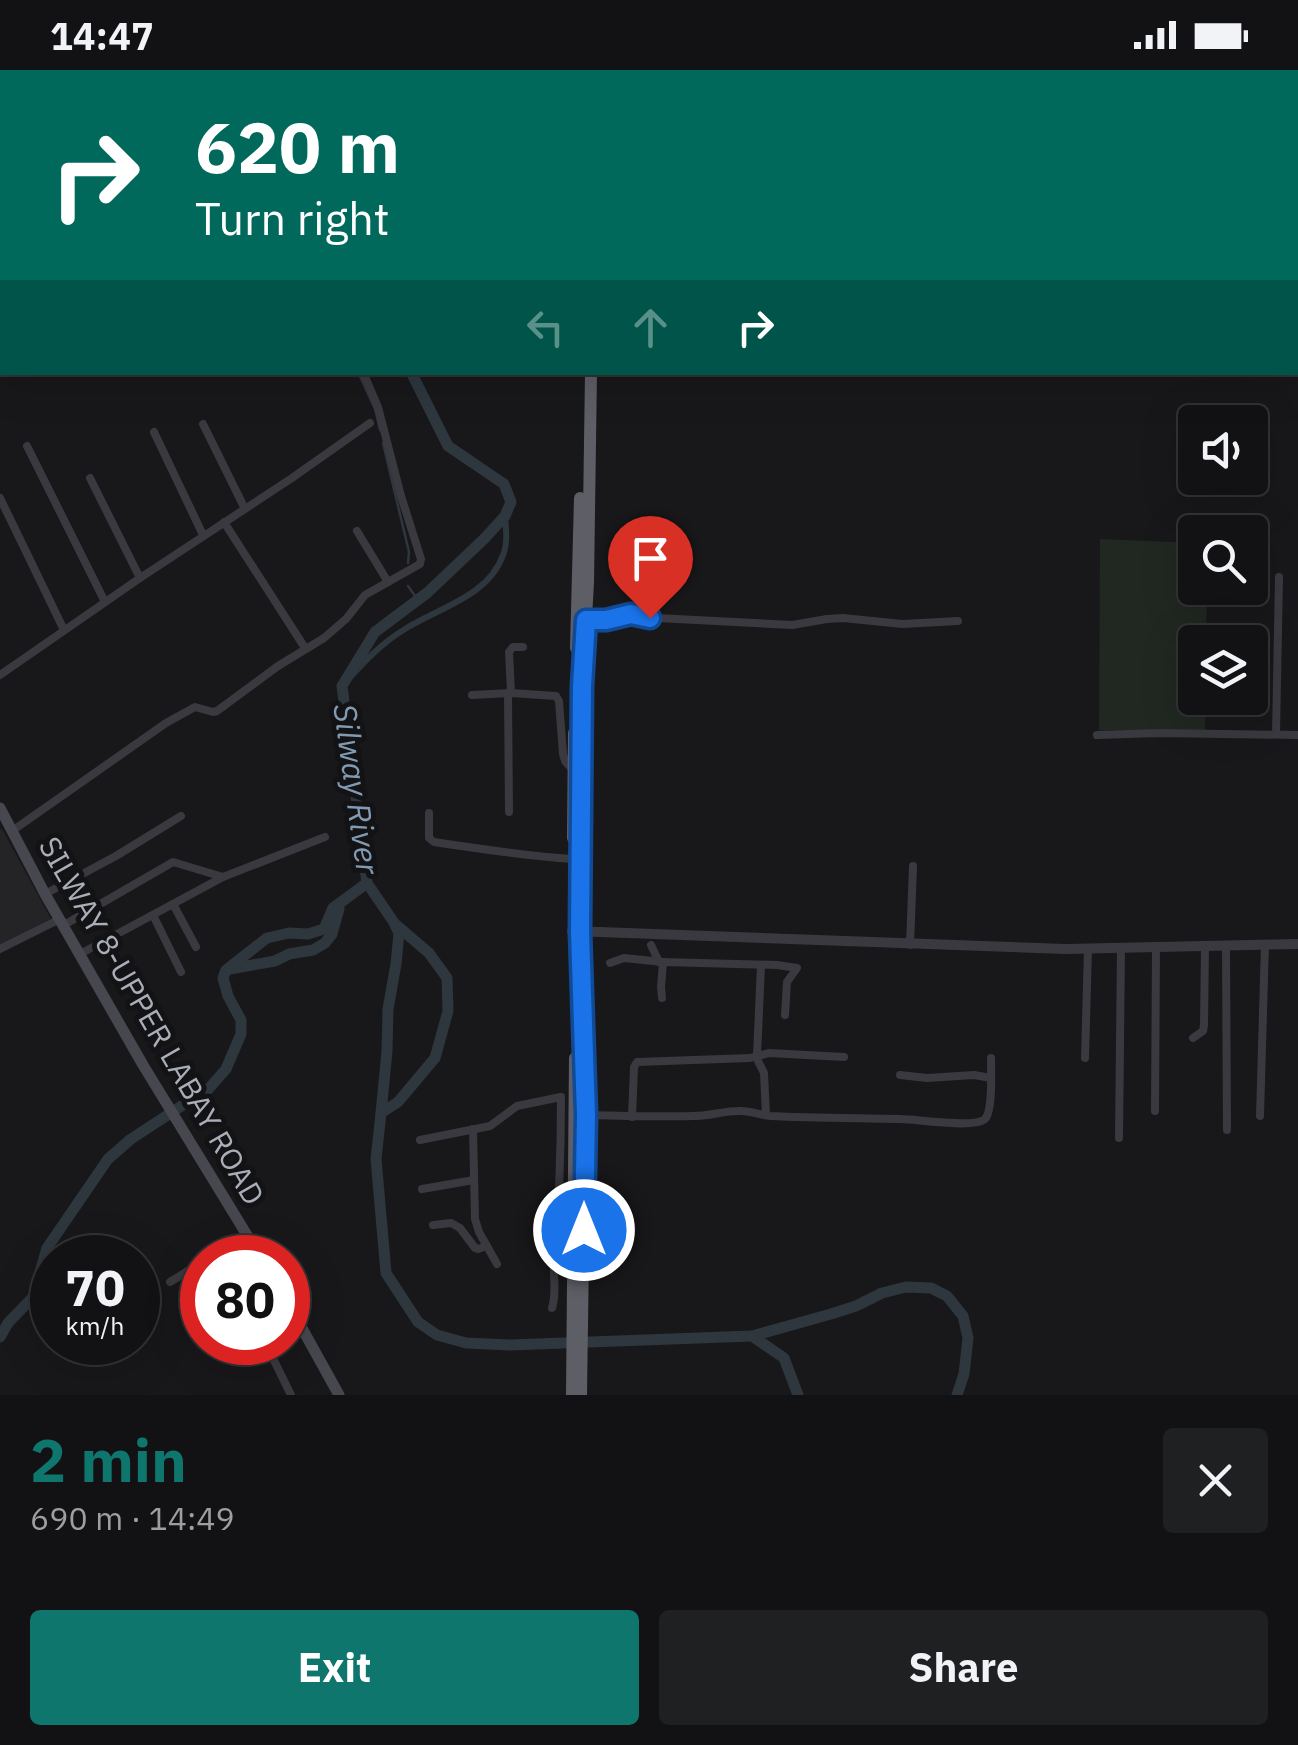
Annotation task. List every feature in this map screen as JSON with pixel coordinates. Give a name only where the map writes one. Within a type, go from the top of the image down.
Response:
[{"type":"highway","points":[[579,1323],[568,1096],[586,620],[587,375]]},
{"type":"highway","points":[[572,1395],[577,1368],[586,1115],[576,931],[573,770],[587,375]]},
{"type":"highway","points":[[577,1368],[580,1395]]},
{"type":"main road","name":"SILWAY 8-UPPER LABAY ROAD","points":[[0,808],[45,894],[247,1235]]},
{"type":"main road","points":[[310,1346],[339,1395]]},
{"type":"street","points":[[12,831],[166,723],[196,706],[217,711],[324,638],[346,619],[364,595],[420,564],[378,407],[364,375]]},
{"type":"street","points":[[0,675],[370,423]]},
{"type":"street","points":[[203,424],[244,509]]},
{"type":"street","points":[[154,432],[204,534]]},
{"type":"street","points":[[28,446],[105,602]]},
{"type":"street","points":[[90,478],[140,578]]},
{"type":"street","points":[[0,498],[64,630]]},
{"type":"street","points":[[224,522],[305,648]]},
{"type":"street","points":[[357,531],[388,582]]},
{"type":"street","points":[[1276,734],[1279,577]]},
{"type":"street","points":[[586,620],[631,614],[792,625],[843,618],[902,624],[958,621]]},
{"type":"street","points":[[509,812],[509,652],[513,647],[523,646]]},
{"type":"street","points":[[472,696],[556,696],[565,761],[573,770]]},
{"type":"street","points":[[1097,736],[1298,735]]},
{"type":"street","points":[[429,812],[429,838],[434,842],[574,859]]},
{"type":"street","points":[[45,894],[181,816]]},
{"type":"street","points":[[80,954],[223,877],[325,838]]},
{"type":"street","points":[[0,949],[62,922],[173,862],[223,877]]},
{"type":"street","points":[[910,944],[913,866]]},
{"type":"street","points":[[173,904],[196,947]]},
{"type":"street","points":[[153,915],[181,972]]},
{"type":"street","points":[[576,931],[1088,948],[1298,944]]},
{"type":"street","points":[[1260,1116],[1265,944]]},
{"type":"street","points":[[650,945],[661,962],[662,998]]},
{"type":"street","points":[[1193,1038],[1204,1025],[1205,946]]},
{"type":"street","points":[[1226,946],[1228,1130]]},
{"type":"street","points":[[1120,947],[1120,1138]]},
{"type":"street","points":[[1155,1110],[1156,947]]},
{"type":"street","points":[[1085,1058],[1088,948]]},
{"type":"street","points":[[610,963],[624,958],[799,967],[787,982],[784,1015]]},
{"type":"street","points":[[761,965],[756,1057],[764,1073],[766,1116]]},
{"type":"street","points":[[632,1116],[634,1067],[638,1062],[790,1053],[844,1056]]},
{"type":"street","points":[[586,1115],[694,1116],[737,1110],[766,1116],[976,1122],[987,1114],[992,1058]]},
{"type":"street","points":[[900,1074],[991,1078]]},
{"type":"street","points":[[420,1140],[490,1126],[517,1106],[568,1096],[552,1308]]},
{"type":"street","points":[[473,1129],[475,1219],[497,1264]]},
{"type":"street","points":[[422,1188],[474,1180]]},
{"type":"street","points":[[433,1225],[455,1224],[475,1248],[487,1246]]},
{"type":"street","points":[[170,1282],[180,1276]]},
{"type":"street","points":[[276,1365],[289,1394]]},
{"type":"shaded area","points":[[1100,539],[1178,542],[1178,605],[1207,605],[1206,625],[1178,625],[1178,715],[1205,715],[1205,730],[1099,730]]},
{"type":"shaded area","points":[[0,830],[51,919],[0,946]]},
{"type":"waterway","points":[[359,375],[380,430]]},
{"type":"waterway","name":"Silway River","points":[[412,375],[448,446],[504,484],[511,502],[505,516],[484,539],[427,593],[375,632],[342,686],[367,883],[395,924],[429,953],[447,978],[448,1011],[435,1058],[398,1102],[381,1113],[376,1159],[386,1273],[418,1322],[437,1335],[466,1343],[510,1345],[752,1336],[856,1306],[882,1293],[906,1287],[931,1288],[947,1296],[963,1316],[968,1338],[957,1395]]},
{"type":"waterway","points":[[383,443],[409,552],[408,563]]},
{"type":"waterway","points":[[342,686],[396,635],[461,600],[486,581],[505,550],[505,516]]},
{"type":"waterway","points":[[408,586],[418,600]]},
{"type":"waterway","points":[[0,1337],[33,1297],[47,1248],[108,1159],[131,1139],[205,1093],[226,1069],[241,1034],[241,1020],[223,978],[226,970],[267,938],[324,929],[333,908],[367,883]]},
{"type":"waterway","points":[[230,969],[313,950],[332,934],[339,909]]},
{"type":"waterway","points":[[381,1113],[388,1009],[399,933],[395,925]]},
{"type":"waterway","points":[[752,1336],[784,1358],[798,1395]]},
{"type":"route","points":[[584,1230],[586,1115],[580,932],[586,620],[631,614],[650,618]]}]
